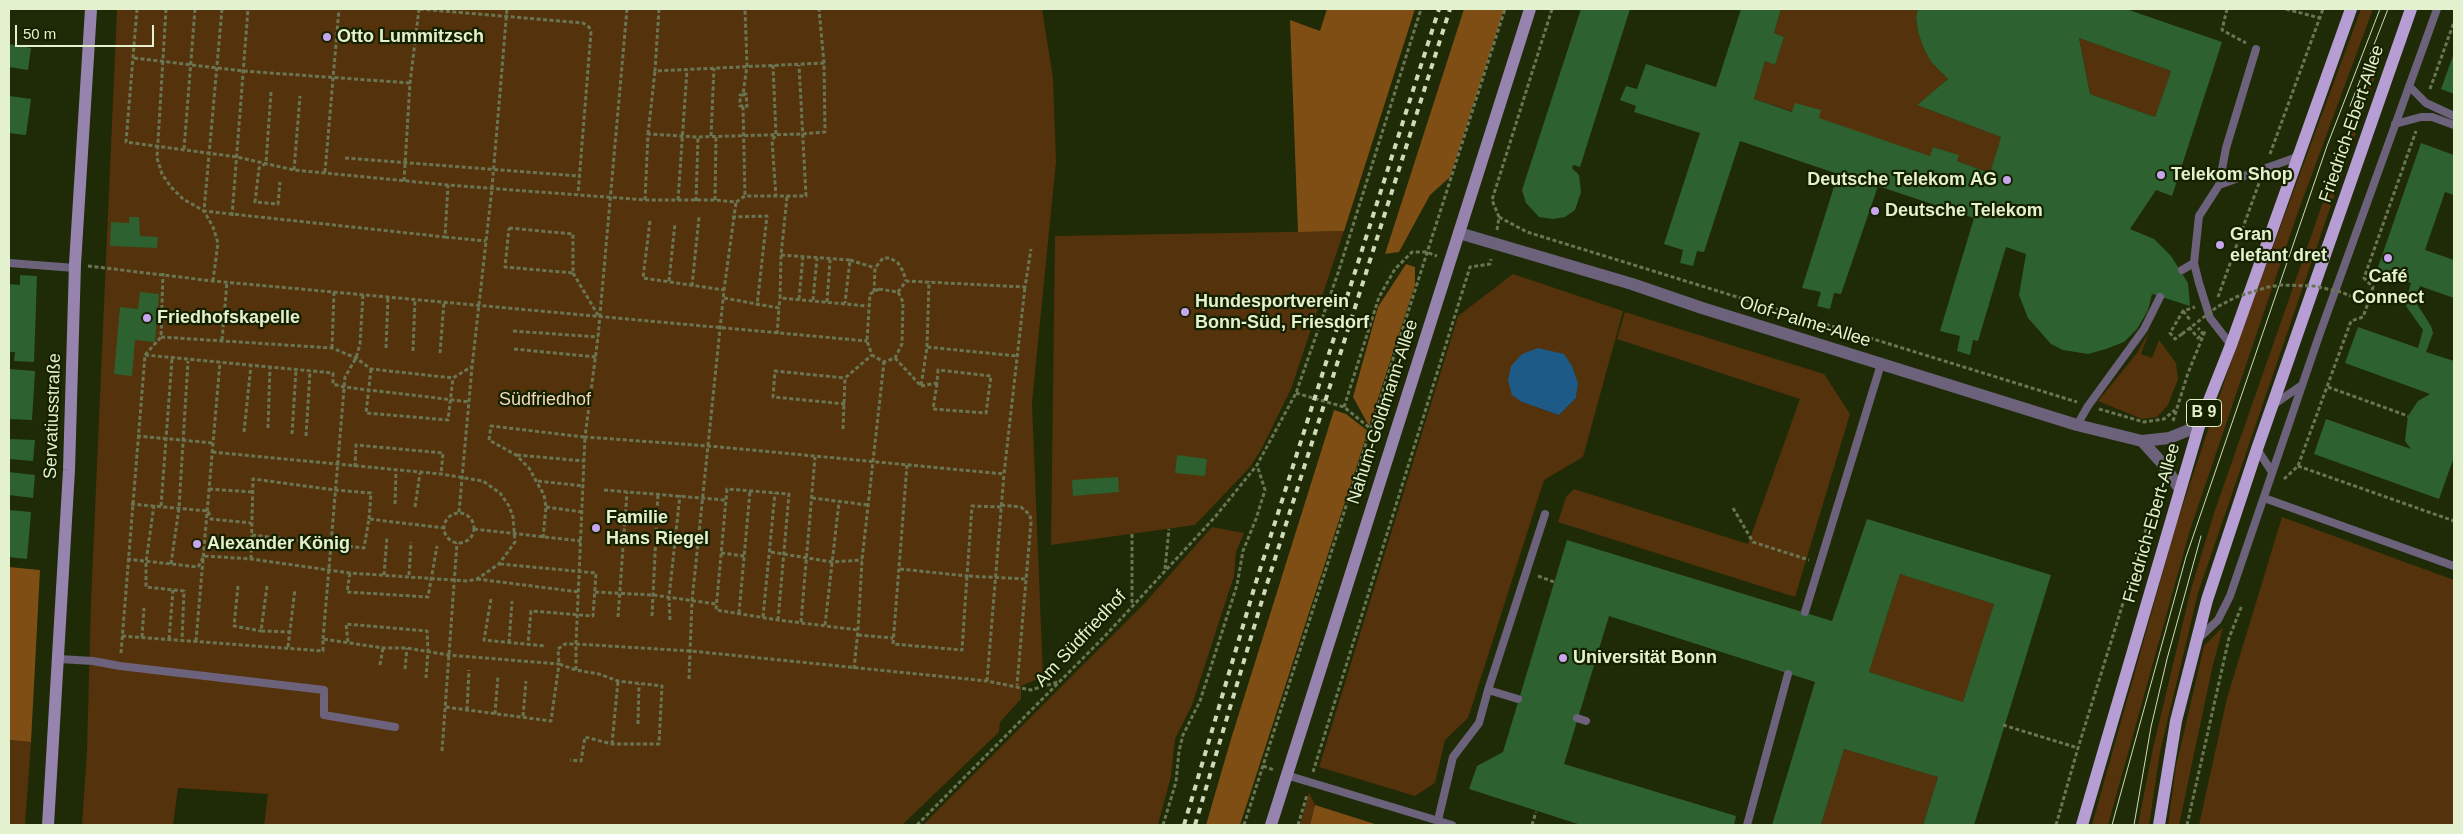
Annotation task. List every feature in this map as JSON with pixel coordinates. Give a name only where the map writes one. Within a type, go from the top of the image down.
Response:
[{"type":"main road","name":"Servatiusstraße","points":[[48,825],[69,470],[75,266],[91,9]]},
{"type":"main road","name":"Nahum-Goldmann-Allee","points":[[1271,825],[1530,9]]},
{"type":"main road","name":"Friedrich-Ebert-Allee","points":[[2082,825],[2199,426],[2351,9]]},
{"type":"main road","name":"Friedrich-Ebert-Allee","points":[[2159,825],[2176,721],[2195,642],[2257,449],[2411,9]]},
{"type":"street","name":"Olof-Palme-Allee","points":[[1459,233],[1632,284],[1702,308],[2077,425],[2142,441],[2169,438],[2199,426]]},
{"type":"street","points":[[2142,441],[2162,463],[2180,489]]},
{"type":"lane","points":[[2195,642],[2218,620],[2230,596],[2302,384],[2437,9]]},
{"type":"lane","points":[[2230,345],[2210,318],[2194,262],[2199,216],[2219,185],[2226,148],[2256,49]]},
{"type":"lane","points":[[2409,86],[2426,103],[2454,116]]},
{"type":"lane","points":[[2395,124],[2421,117],[2432,117],[2454,126]]},
{"type":"lane","points":[[2219,185],[2297,157]]},
{"type":"lane","points":[[2182,270],[2194,262]]},
{"type":"lane","points":[[9,263],[75,266]]},
{"type":"lane","points":[[2077,425],[2088,406],[2144,329],[2160,296]]},
{"type":"lane","points":[[1805,612],[1818,563],[1881,364]]},
{"type":"lane","points":[[2273,405],[2302,384]]},
{"type":"lane","points":[[2257,449],[2272,472]]},
{"type":"lane","points":[[2264,498],[2454,566]]},
{"type":"lane","points":[[1438,820],[1453,757],[1479,723],[1545,514]]},
{"type":"lane","points":[[58,659],[93,660],[120,666],[324,690],[324,715],[395,727]]},
{"type":"lane","points":[[1747,825],[1788,674]]},
{"type":"lane","points":[[1488,690],[1518,699]]},
{"type":"lane","points":[[1577,718],[1586,721]]},
{"type":"lane","points":[[1286,775],[1452,825]]},
{"type":"path","points":[[137,9],[126,142],[237,157],[294,170],[448,185],[645,200],[715,200],[736,202],[745,196],[806,196],[799,65]]},
{"type":"path","points":[[166,9],[157,158],[162,174],[171,187],[184,199],[204,211],[232,216],[486,241]]},
{"type":"path","points":[[184,149],[195,9]]},
{"type":"path","points":[[213,280],[218,243],[213,227],[204,211],[222,9]]},
{"type":"path","points":[[232,216],[248,9]]},
{"type":"path","points":[[325,172],[339,9]]},
{"type":"path","points":[[404,181],[410,82],[420,9],[583,23],[589,27],[591,32],[578,194]]},
{"type":"path","points":[[459,512],[472,367],[494,169],[507,9]]},
{"type":"path","points":[[576,670],[585,437],[598,337],[627,9]]},
{"type":"path","points":[[645,200],[648,134],[659,9]]},
{"type":"path","points":[[744,106],[740,106],[740,95],[743,94],[747,65],[745,9]]},
{"type":"path","points":[[648,134],[698,137],[825,132],[824,63],[819,9]]},
{"type":"path","name":"Am Südfriedhof","points":[[917,825],[1060,682],[1215,517],[1257,465],[1296,393],[1338,273],[1422,9]]},
{"type":"path","points":[[1244,825],[1505,9]]},
{"type":"path","points":[[1298,825],[1470,267],[1490,264],[1499,217],[1492,200],[1552,9]]},
{"type":"path","points":[[2227,9],[2222,30],[2256,49]]},
{"type":"path","points":[[2286,9],[2320,18]]},
{"type":"path","points":[[2426,103],[2454,22]]},
{"type":"path","points":[[134,58],[243,71],[410,82]]},
{"type":"path","points":[[655,71],[747,65],[824,63]]},
{"type":"path","points":[[773,65],[776,135],[772,140],[776,196]]},
{"type":"path","points":[[711,136],[714,68]]},
{"type":"path","points":[[678,200],[687,70]]},
{"type":"path","points":[[266,163],[271,92]]},
{"type":"path","points":[[743,94],[746,94],[747,106],[744,106],[743,135],[745,196]]},
{"type":"path","points":[[294,170],[300,96]]},
{"type":"path","points":[[2284,478],[2298,466],[2351,321],[2362,317],[2368,303],[2373,288],[2364,278],[2421,117]]},
{"type":"path","points":[[715,200],[716,136]]},
{"type":"path","points":[[696,201],[698,137]]},
{"type":"path","points":[[345,158],[579,176]]},
{"type":"path","points":[[266,163],[259,168],[255,202],[278,204],[280,182]]},
{"type":"path","points":[[445,236],[448,185]]},
{"type":"path","points":[[777,334],[781,255],[787,197]]},
{"type":"path","points":[[690,679],[692,600],[732,216],[736,202]]},
{"type":"path","points":[[732,216],[767,216],[757,306]]},
{"type":"path","points":[[692,286],[698,217]]},
{"type":"path","points":[[1499,217],[1527,232],[2144,422],[2164,419],[2176,410]]},
{"type":"path","points":[[650,221],[643,278],[724,290]]},
{"type":"path","points":[[669,281],[675,223]]},
{"type":"path","points":[[573,273],[505,267],[509,228],[573,234],[573,273],[599,316]]},
{"type":"path","points":[[987,681],[1004,474],[1031,249]]},
{"type":"path","points":[[1344,407],[1379,297],[1395,269],[1412,252],[1426,252]]},
{"type":"path","points":[[781,255],[850,260],[875,268]]},
{"type":"path","points":[[799,299],[803,256]]},
{"type":"path","points":[[813,300],[816,258]]},
{"type":"path","points":[[874,292],[875,268],[878,262],[890,258],[898,263],[906,281]]},
{"type":"path","points":[[827,302],[830,260]]},
{"type":"path","points":[[844,303],[850,260]]},
{"type":"path","points":[[75,266],[867,342]]},
{"type":"path","points":[[163,273],[161,337],[145,355],[131,504],[122,636],[323,650],[345,377],[356,358],[360,344],[362,294]]},
{"type":"path","points":[[906,281],[929,280],[1025,287]]},
{"type":"path","points":[[921,386],[927,347],[929,280]]},
{"type":"path","points":[[898,292],[906,281]]},
{"type":"path","points":[[222,340],[227,282]]},
{"type":"path","points":[[2206,304],[2183,311],[2170,333],[2176,339],[2217,307],[2236,297],[2281,285],[2314,286],[2341,292],[2368,303]]},
{"type":"path","points":[[884,362],[872,355],[867,342],[867,306],[870,294],[874,292],[885,289],[898,292]]},
{"type":"path","points":[[332,348],[334,292]]},
{"type":"path","points":[[884,362],[895,358],[902,344],[903,302],[898,292]]},
{"type":"path","points":[[386,348],[388,297]]},
{"type":"path","points":[[724,298],[757,306],[779,308]]},
{"type":"path","points":[[780,298],[867,306]]},
{"type":"path","points":[[413,351],[415,299]]},
{"type":"path","points":[[440,353],[444,302]]},
{"type":"path","points":[[2183,311],[2192,321]]},
{"type":"path","points":[[2189,328],[2198,338],[2203,334],[2198,328]]},
{"type":"path","points":[[513,331],[598,337]]},
{"type":"path","points":[[161,337],[332,348],[356,358],[371,369],[453,378],[472,367]]},
{"type":"path","points":[[927,347],[1017,356]]},
{"type":"path","points":[[514,349],[596,357]]},
{"type":"path","points":[[145,355],[188,361],[220,362],[333,373],[333,384],[344,387],[470,402]]},
{"type":"path","points":[[845,404],[773,397],[775,371],[845,378],[872,355]]},
{"type":"path","points":[[895,358],[921,386]]},
{"type":"path","points":[[161,506],[172,359]]},
{"type":"path","points":[[171,564],[179,508],[188,361]]},
{"type":"path","points":[[196,641],[220,362]]},
{"type":"path","points":[[854,669],[858,635],[862,560],[884,362]]},
{"type":"path","points":[[244,432],[250,365]]},
{"type":"path","points":[[268,428],[270,367]]},
{"type":"path","points":[[371,369],[366,413],[448,420],[453,378]]},
{"type":"path","points":[[292,434],[296,370]]},
{"type":"path","points":[[938,370],[991,376],[986,413],[933,409],[937,383],[938,370]]},
{"type":"path","points":[[306,436],[310,372]]},
{"type":"path","points":[[843,429],[845,378]]},
{"type":"path","points":[[921,386],[937,383]]},
{"type":"path","points":[[2328,387],[2408,416]]},
{"type":"path","points":[[1296,393],[1344,407],[1371,430]]},
{"type":"path","points":[[543,538],[546,506],[538,481],[516,455],[489,440],[491,426],[585,437],[709,446],[1004,474]]},
{"type":"path","points":[[137,436],[213,444]]},
{"type":"path","points":[[355,467],[356,444],[443,453],[441,474]]},
{"type":"path","points":[[212,452],[338,466],[441,474],[483,481],[500,493],[509,506],[516,535],[509,553],[500,564],[477,579]]},
{"type":"path","points":[[516,455],[584,461]]},
{"type":"path","points":[[801,622],[815,456]]},
{"type":"path","points":[[907,465],[893,644],[962,650],[972,506],[1021,507],[1030,516],[1031,531],[1017,686]]},
{"type":"path","points":[[1163,825],[1176,782],[1179,751],[1183,735],[1200,702],[1237,585],[1243,551],[1265,490],[1257,465]]},
{"type":"path","points":[[2298,466],[2454,521]]},
{"type":"path","points":[[395,504],[396,471]]},
{"type":"path","points":[[415,507],[420,473]]},
{"type":"path","points":[[251,559],[253,478],[335,490],[371,493],[364,548],[252,534]]},
{"type":"path","points":[[538,481],[583,486]]},
{"type":"path","points":[[778,620],[789,494],[727,489],[716,610],[763,616],[778,620],[858,630]]},
{"type":"path","points":[[209,490],[252,492]]},
{"type":"path","points":[[604,490],[725,500]]},
{"type":"path","points":[[739,613],[750,491]]},
{"type":"path","points":[[618,617],[627,492]]},
{"type":"path","points":[[763,616],[775,493]]},
{"type":"path","points":[[652,616],[658,494]]},
{"type":"path","points":[[670,620],[669,597],[680,495]]},
{"type":"path","points":[[812,498],[868,505]]},
{"type":"path","points":[[825,625],[839,502]]},
{"type":"path","points":[[131,504],[208,511]]},
{"type":"path","points":[[154,505],[146,562],[146,587],[184,591],[182,640]]},
{"type":"path","points":[[546,506],[582,512]]},
{"type":"path","points":[[1733,508],[1752,542],[1818,563]]},
{"type":"path","points":[[208,511],[211,519],[252,523]]},
{"type":"path","points":[[459,512],[469,517],[474,529],[469,539],[457,543],[448,538],[444,528],[447,519],[459,512]]},
{"type":"path","points":[[368,520],[444,528]]},
{"type":"path","points":[[474,529],[581,541]]},
{"type":"path","points":[[1165,570],[1169,529]]},
{"type":"path","points":[[1132,534],[1132,604]]},
{"type":"path","points":[[384,575],[387,537]]},
{"type":"path","points":[[409,575],[411,542]]},
{"type":"path","points":[[442,751],[457,543]]},
{"type":"path","points":[[350,573],[348,592],[428,597],[437,546]]},
{"type":"path","points":[[770,552],[832,562],[862,560]]},
{"type":"path","points":[[721,553],[744,556]]},
{"type":"path","points":[[127,559],[198,567],[204,556]]},
{"type":"path","points":[[204,556],[251,559],[350,573],[409,575],[454,580],[477,579],[579,592]]},
{"type":"path","points":[[500,564],[596,572],[593,616],[531,611],[528,644]]},
{"type":"path","points":[[900,569],[967,576],[1026,579]]},
{"type":"path","points":[[238,586],[234,626],[290,632]]},
{"type":"path","points":[[261,630],[267,586]]},
{"type":"path","points":[[288,647],[295,589]]},
{"type":"path","points":[[169,639],[173,590]]},
{"type":"path","points":[[595,592],[653,595],[716,604]]},
{"type":"path","points":[[491,599],[484,640],[545,646]]},
{"type":"path","points":[[509,643],[512,601]]},
{"type":"path","points":[[142,638],[144,608]]},
{"type":"path","points":[[348,642],[346,624],[427,631],[426,678]]},
{"type":"path","points":[[858,635],[893,638]]},
{"type":"path","points":[[2187,825],[2229,638]]},
{"type":"path","points":[[324,639],[382,648],[407,648],[428,650],[448,655],[559,664],[618,681],[662,686],[659,744],[612,744],[585,737],[581,761],[570,760]]},
{"type":"path","points":[[445,707],[551,721],[559,664],[558,649],[565,644],[691,651],[987,681],[1031,690],[1060,682]]},
{"type":"path","points":[[380,665],[382,648]]},
{"type":"path","points":[[405,669],[407,648]]},
{"type":"path","points":[[466,710],[469,670]]},
{"type":"path","points":[[495,714],[498,676]]},
{"type":"path","points":[[523,716],[526,681]]},
{"type":"path","points":[[612,744],[618,681]]},
{"type":"path","points":[[638,724],[639,684]]},
{"type":"path","points":[[2003,725],[2078,748]]},
{"type":"path","points":[[1532,825],[1536,812]]},
{"type":"green space","name":"Südfriedhof","points":[[117,9],[1042,9],[1053,78],[1056,161],[1032,403],[1043,677],[1021,686],[1021,699],[1000,722],[999,732],[902,825],[264,825],[268,794],[178,788],[173,825],[82,825],[87,751],[91,601]]},
{"type":"green space","points":[[1781,9],[1918,9],[1916,17],[1918,32],[1924,49],[1931,62],[1948,79],[1917,105],[2001,137],[1990,173],[1957,161],[1958,155],[1933,147],[1930,156],[1754,99],[1765,61],[1775,65],[1784,37],[1774,33]]},
{"type":"green space","points":[[2361,9],[2373,9],[2298,212],[2190,530],[2108,825],[2092,825],[2176,525],[2238,341]]},
{"type":"green space","points":[[2079,38],[2171,71],[2155,117],[2090,94]]},
{"type":"green space","points":[[2378,45],[2385,48],[2198,593],[2160,752],[2149,825],[2138,825],[2153,748],[2191,589],[2214,513]]},
{"type":"green space","name":"Hundesportverein Bonn-Süd, Friesdorf","points":[[1344,231],[1291,389],[1261,450],[1250,467],[1195,525],[1051,545],[1055,236]]},
{"type":"green space","points":[[1513,274],[1623,311],[1583,457],[1544,480],[1468,718],[1445,740],[1435,783],[1415,796],[1319,767],[1458,316]],"holes":[[[1572,366],[1578,383],[1576,398],[1559,415],[1522,402]]]},
{"type":"green space","points":[[1625,312],[1824,374],[1850,414],[1795,597],[1558,522],[1566,497],[1574,489],[1748,544],[1800,399],[1617,339]]},
{"type":"green space","points":[[2149,332],[2141,354],[2152,358],[2159,340],[2176,363],[2178,379],[2168,405],[2157,417],[2142,419],[2098,401],[2137,353]]},
{"type":"green space","points":[[2282,517],[2454,580],[2454,825],[2199,825],[2227,698]]},
{"type":"green space","points":[[1212,527],[1244,533],[1236,552],[1234,576],[1192,705],[1175,739],[1171,776],[1158,825],[923,825],[1143,605]]},
{"type":"green space","points":[[1900,574],[1994,604],[1963,702],[1869,672]]},
{"type":"green space","points":[[2223,627],[2212,669],[2179,825],[2168,825],[2176,766],[2204,646]]},
{"type":"green space","points":[[9,740],[31,742],[25,825],[9,825]]},
{"type":"green space","points":[[1844,749],[1938,777],[1923,825],[1821,825]]},
{"type":"green space","points":[[1309,792],[1315,805],[1310,825],[1300,825]]},
{"type":"shaded area","points":[[1327,9],[1415,9],[1344,231],[1298,232],[1290,20],[1320,31]]},
{"type":"shaded area","points":[[1464,9],[1504,9],[1450,177],[1430,195],[1399,252],[1385,254]]},
{"type":"shaded area","points":[[1406,264],[1415,267],[1415,285],[1369,426],[1353,397],[1378,307]]},
{"type":"shaded area","points":[[1334,410],[1346,414],[1368,431],[1240,825],[1206,825],[1231,739]]},
{"type":"shaded area","points":[[9,567],[40,570],[31,742],[9,740]]},
{"type":"shaded area","points":[[1315,805],[1378,825],[1310,825]]},
{"type":"water","points":[[1538,348],[1564,354],[1572,366],[1578,383],[1576,398],[1559,415],[1522,402],[1512,395],[1508,381],[1511,366],[1522,354]]},
{"type":"building","points":[[1581,9],[1630,9],[1580,167],[1573,165],[1572,168],[1579,175],[1581,192],[1575,210],[1565,217],[1553,219],[1539,217],[1526,203],[1522,190]]},
{"type":"building","name":"Deutsche Telekom AG","points":[[1741,9],[1781,9],[1774,33],[1784,37],[1775,65],[1765,61],[1754,99],[1792,112],[1795,103],[1821,110],[1819,118],[1930,156],[1933,147],[1959,155],[1957,161],[1990,173],[2001,137],[1917,105],[1948,79],[1931,62],[1924,49],[1918,32],[1916,17],[1918,9],[2126,9],[2222,42],[2172,196],[2156,190],[2130,229],[2154,239],[2171,256],[2188,283],[2190,306],[2152,294],[2148,310],[2137,329],[2124,342],[2088,354],[2063,350],[2051,344],[2028,318],[2019,295],[2026,254],[2006,247],[1978,341],[1973,340],[1970,355],[1957,351],[1960,336],[1940,331],[1974,218],[1878,186],[1841,294],[1834,293],[1830,309],[1817,306],[1821,292],[1802,288],[1838,174],[1740,141],[1704,252],[1697,251],[1693,266],[1680,263],[1683,250],[1664,244],[1700,133],[1634,112],[1636,106],[1620,100],[1626,86],[1637,89],[1646,64],[1716,87]],"holes":[[[2079,38],[2171,71],[2155,117],[2090,94]]]},
{"type":"building","points":[[9,44],[31,48],[28,70],[9,67]]},
{"type":"building","points":[[2454,53],[2454,94],[2441,89]]},
{"type":"building","points":[[9,96],[31,99],[26,135],[9,133]]},
{"type":"building","points":[[2421,143],[2454,155],[2454,195],[2445,192],[2425,250],[2454,260],[2454,298],[2420,286],[2415,301],[2431,326],[2433,333],[2426,352],[2454,361],[2454,457],[2439,499],[2314,454],[2326,419],[2411,449],[2405,441],[2408,416],[2418,401],[2430,394],[2345,363],[2358,327],[2418,348],[2423,330],[2406,306],[2411,283],[2377,270]]},
{"type":"building","points":[[129,217],[139,217],[140,236],[158,237],[157,248],[110,246],[111,222],[129,223]]},
{"type":"building","points":[[20,275],[37,276],[34,362],[14,361],[15,352],[9,352],[9,284],[20,285]]},
{"type":"building","points":[[140,292],[159,294],[155,342],[135,340],[132,376],[114,374],[120,307],[138,309]]},
{"type":"building","points":[[9,369],[35,371],[32,420],[9,419]]},
{"type":"building","points":[[9,439],[35,440],[33,461],[9,459]]},
{"type":"building","points":[[1177,455],[1207,459],[1205,476],[1175,473]]},
{"type":"building","points":[[9,472],[35,475],[33,498],[9,495]]},
{"type":"building","points":[[1118,477],[1119,492],[1073,496],[1072,480]]},
{"type":"building","points":[[9,510],[31,512],[27,559],[9,557]]},
{"type":"building","points":[[1867,519],[2051,575],[1974,825],[1923,825],[1938,777],[1844,749],[1821,825],[1772,825],[1815,682],[1609,616],[1564,764],[1736,816],[1734,825],[1581,825],[1469,789],[1477,766],[1503,752],[1567,540],[1832,621]],"holes":[[[1900,574],[1994,604],[1963,702],[1869,672]]]},
{"type":"tram line","points":[[2112,825],[2186,557],[2327,146],[2380,9]]},
{"type":"tram line","points":[[2350,106],[2388,9]]},
{"type":"tram line","points":[[2134,825],[2151,727],[2167,659],[2201,536]]},
{"type":"railway","points":[[1184,825],[1256,582],[1439,9]]},
{"type":"railway","points":[[1195,825],[1266,587],[1450,9]]},
{"type":"place","name":"Otto Lummitzsch","points":[[327,37]]},
{"type":"place","name":"Telekom Shop","points":[[2161,175]]},
{"type":"place","name":"Deutsche Telekom AG","points":[[2007,180]]},
{"type":"place","name":"Deutsche Telekom","points":[[1875,211]]},
{"type":"place","name":"Gran elefant dret","points":[[2220,245]]},
{"type":"place","name":"Café Connect","points":[[2388,258]]},
{"type":"place","name":"Hundesportverein Bonn-Süd, Friesdorf","points":[[1185,312]]},
{"type":"place","name":"Friedhofskapelle","points":[[147,318]]},
{"type":"place","name":"Familie Hans Riegel","points":[[596,528]]},
{"type":"place","name":"Alexander König","points":[[197,544]]},
{"type":"place","name":"Universität Bonn","points":[[1563,658]]}]
